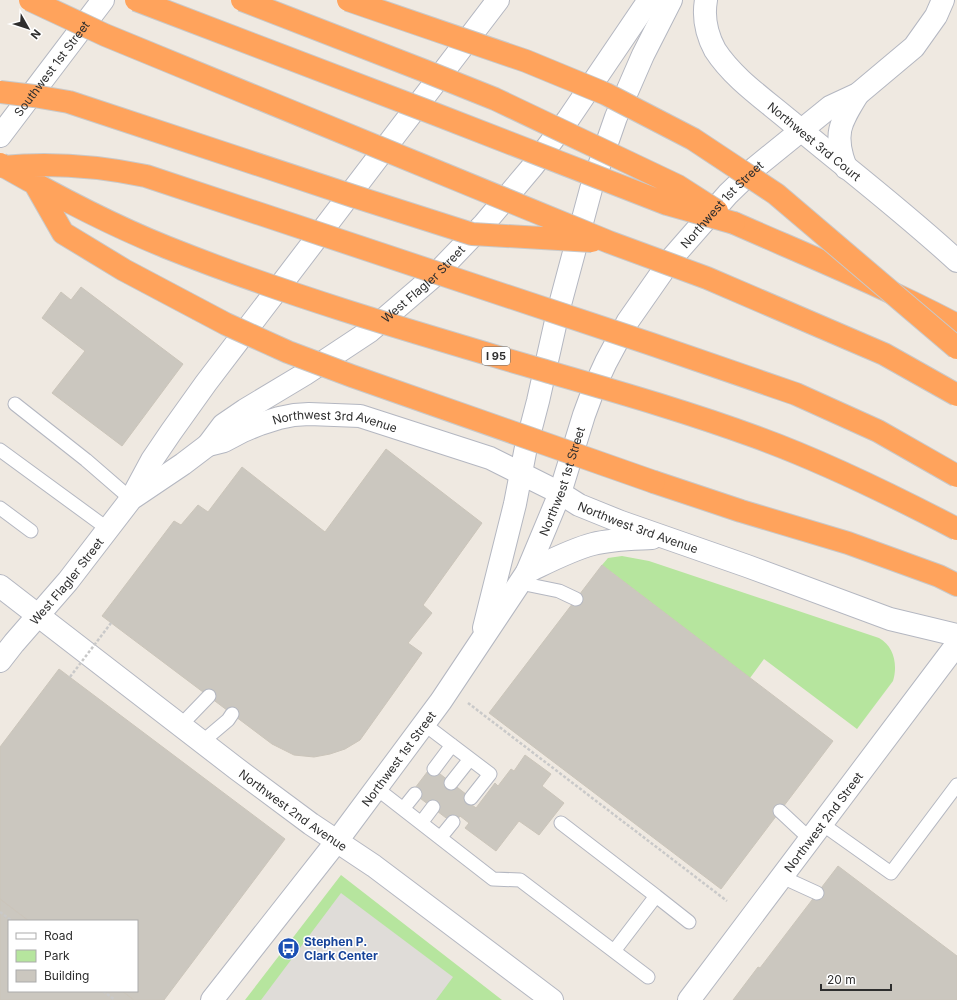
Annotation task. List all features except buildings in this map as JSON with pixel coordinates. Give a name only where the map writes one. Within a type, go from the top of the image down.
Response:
[{"type":"highway","points":[[30,0],[105,35],[609,242],[707,278],[884,354],[957,395]]},
{"type":"highway","points":[[136,0],[667,204],[734,223],[874,284],[957,325]]},
{"type":"highway","points":[[242,0],[494,99],[678,186],[734,223]]},
{"type":"highway","points":[[348,0],[526,61],[606,94],[693,139],[776,194],[957,348]]},
{"type":"highway","points":[[0,92],[69,102],[472,234],[609,242]]},
{"type":"highway","name":"I 95","points":[[0,164],[35,184],[116,225],[165,247],[240,275],[370,319],[688,413],[757,437],[813,459],[957,529]]},
{"type":"highway","points":[[0,168],[63,165],[119,171],[153,179],[651,344],[796,394],[878,431],[957,476]]},
{"type":"highway","points":[[35,184],[63,233],[124,270],[226,324],[288,352],[654,482],[741,511],[848,543],[939,576],[957,585]]},
{"type":"main road","name":"Southwest 1st Street","points":[[0,136],[103,0]]},
{"type":"main road","name":"West Flagler Street","points":[[0,661],[68,581],[131,499],[156,454],[210,377],[498,0]]},
{"type":"main road","name":"West Flagler Street","points":[[131,499],[183,464],[208,445],[224,425],[245,410],[305,374],[370,331],[404,302],[459,250],[512,192],[545,151],[649,0]]},
{"type":"main road","points":[[481,640],[515,504],[529,434],[558,312],[599,164],[616,117],[643,54],[671,0]]},
{"type":"main road","name":"Northwest 3rd Court","points":[[706,0],[706,26],[715,50],[726,64],[744,82],[846,168],[912,221],[957,261]]},
{"type":"main road","name":"Northwest 1st Street","points":[[212,1000],[337,840],[424,724],[450,688],[524,577],[560,493],[594,388],[609,356],[635,309],[672,258],[728,194],[756,167],[830,107],[858,94],[914,47],[936,16],[943,0]]},
{"type":"main road","points":[[846,168],[841,154],[839,131],[843,118],[858,94]]},
{"type":"main road","name":"Northwest 3rd Avenue","points":[[208,445],[224,441],[243,431],[266,422],[294,415],[309,414],[360,416],[490,458],[560,493],[586,508],[621,522],[890,619],[957,635]]},
{"type":"main road","points":[[524,577],[564,555],[592,544],[621,539],[665,538]]},
{"type":"main road","name":"Northwest 2nd Avenue","points":[[0,586],[311,824],[374,866],[552,1000]]},
{"type":"main road","name":"Northwest 2nd Street","points":[[689,1000],[957,644]]},
{"type":"lane","points":[[15,404],[86,460],[131,499]]},
{"type":"lane","points":[[0,450],[108,529]]},
{"type":"lane","points":[[0,508],[31,532]]},
{"type":"lane","points":[[524,577],[576,599]]},
{"type":"lane","points":[[181,725],[209,696]]},
{"type":"lane","points":[[202,742],[228,720],[232,714]]},
{"type":"lane","points":[[424,724],[490,774],[471,798]]},
{"type":"lane","points":[[434,769],[452,745]]},
{"type":"lane","points":[[452,783],[470,759]]},
{"type":"lane","points":[[780,811],[891,873],[957,785]]},
{"type":"lane","points":[[376,788],[493,879],[520,880],[648,977]]},
{"type":"lane","points":[[403,809],[415,794]]},
{"type":"lane","points":[[420,823],[433,807]]},
{"type":"lane","points":[[440,838],[453,822]]},
{"type":"lane","points":[[561,823],[689,922]]},
{"type":"lane","points":[[782,877],[817,893]]},
{"type":"lane","points":[[614,951],[656,896]]},
{"type":"path","points":[[70,677],[111,623]]},
{"type":"path","points":[[468,704],[728,901]]},
{"type":"path","points":[[0,912],[11,920]]},
{"type":"path","points":[[104,992],[115,1000]]},
{"type":"green space","points":[[622,556],[649,561],[879,638],[884,641],[894,656],[895,669],[893,681],[857,729],[764,659],[750,678],[602,565],[608,558]]},
{"type":"green space","points":[[341,875],[502,1000],[245,1000]]},
{"type":"shaded area","points":[[341,893],[453,977],[436,1000],[261,1000]]},
{"type":"place","name":"Stephen P. Clark Center","points":[[288,948]]}]
